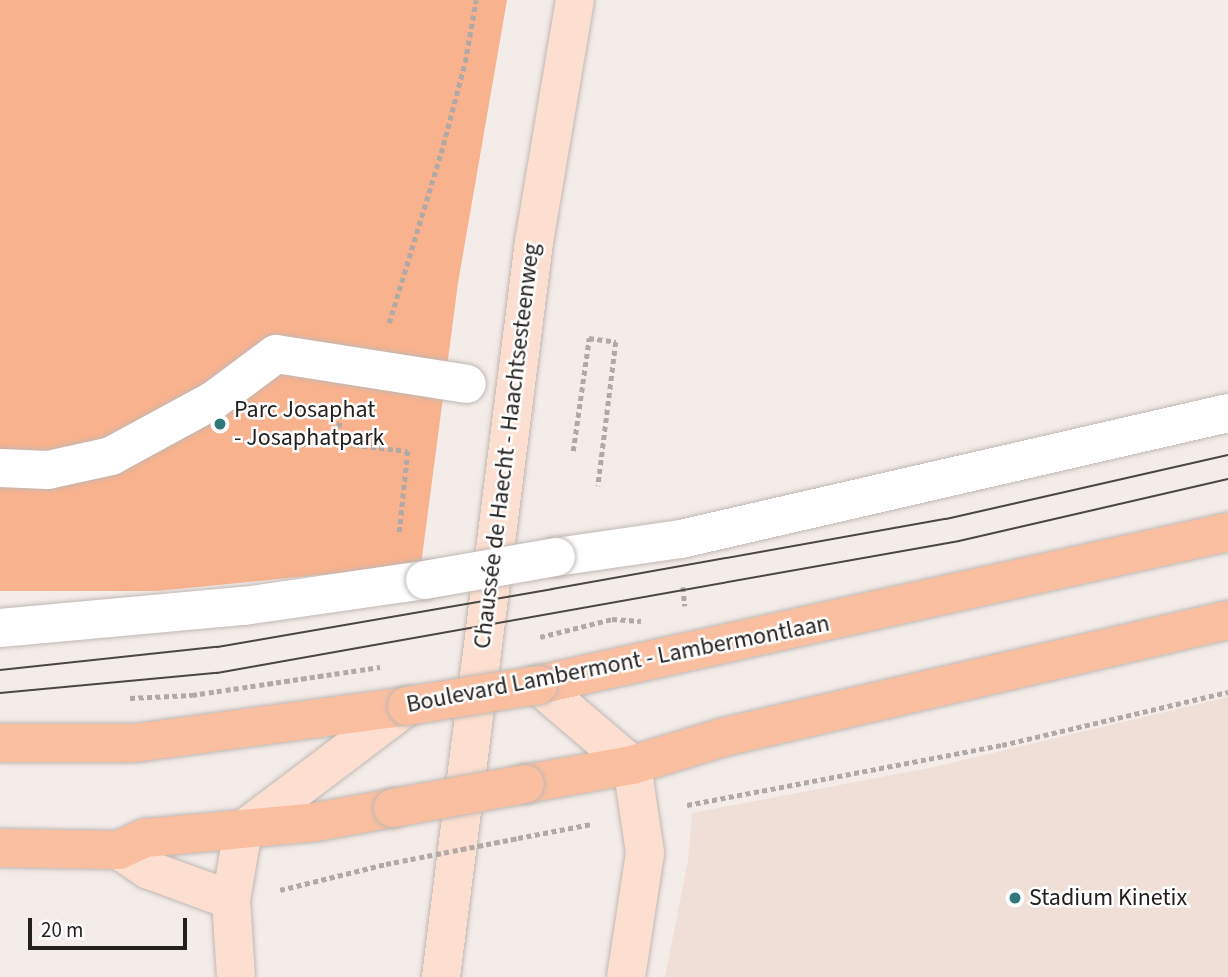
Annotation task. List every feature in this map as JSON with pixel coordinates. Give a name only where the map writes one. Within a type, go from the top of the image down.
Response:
[{"type":"main road","name":"Boulevard Lambermont - Lambermontlaan","points":[[0,743],[135,743],[407,706],[538,685],[1228,533]]},
{"type":"main road","points":[[0,848],[119,850],[145,838],[243,830],[393,808],[632,765],[724,737],[1228,620]]},
{"type":"street","name":"Chaussée de Haecht - Haachtsesteenweg","points":[[441,977],[534,242],[575,0]]},
{"type":"street","points":[[0,468],[48,470],[111,456],[214,400],[276,354],[467,384]]},
{"type":"street","points":[[0,628],[244,606],[681,540],[1228,414]]},
{"type":"street","points":[[538,685],[632,765],[642,813],[645,853],[626,977]]},
{"type":"street","points":[[236,977],[231,900],[243,830],[407,706]]},
{"type":"street","points":[[119,850],[149,870],[231,900]]},
{"type":"path","points":[[375,370],[466,62],[475,0]]},
{"type":"path","points":[[573,452],[589,338],[616,342],[598,486]]},
{"type":"path","points":[[354,415],[341,414],[337,443],[408,451],[398,542]]},
{"type":"path","points":[[642,813],[787,782],[832,779],[1002,745],[1228,692]]},
{"type":"path","points":[[231,900],[386,864],[517,838]]},
{"type":"shaded area","name":"Parc Josaphat - Josaphatpark","points":[[0,0],[507,0],[458,283],[421,565],[157,591],[0,591]]},
{"type":"shaded area","name":"Stadium Kinetix","points":[[1228,697],[1228,977],[665,977],[688,860],[692,813],[934,767]]},
{"type":"tram line","points":[[0,670],[217,647],[552,589],[946,519],[1228,455]]},
{"type":"tram line","points":[[0,693],[217,673],[959,541],[1228,479]]},
{"type":"place","name":"Parc Josaphat - Josaphatpark","points":[[220,424]]},
{"type":"place","name":"Stadium Kinetix","points":[[1015,898]]}]
